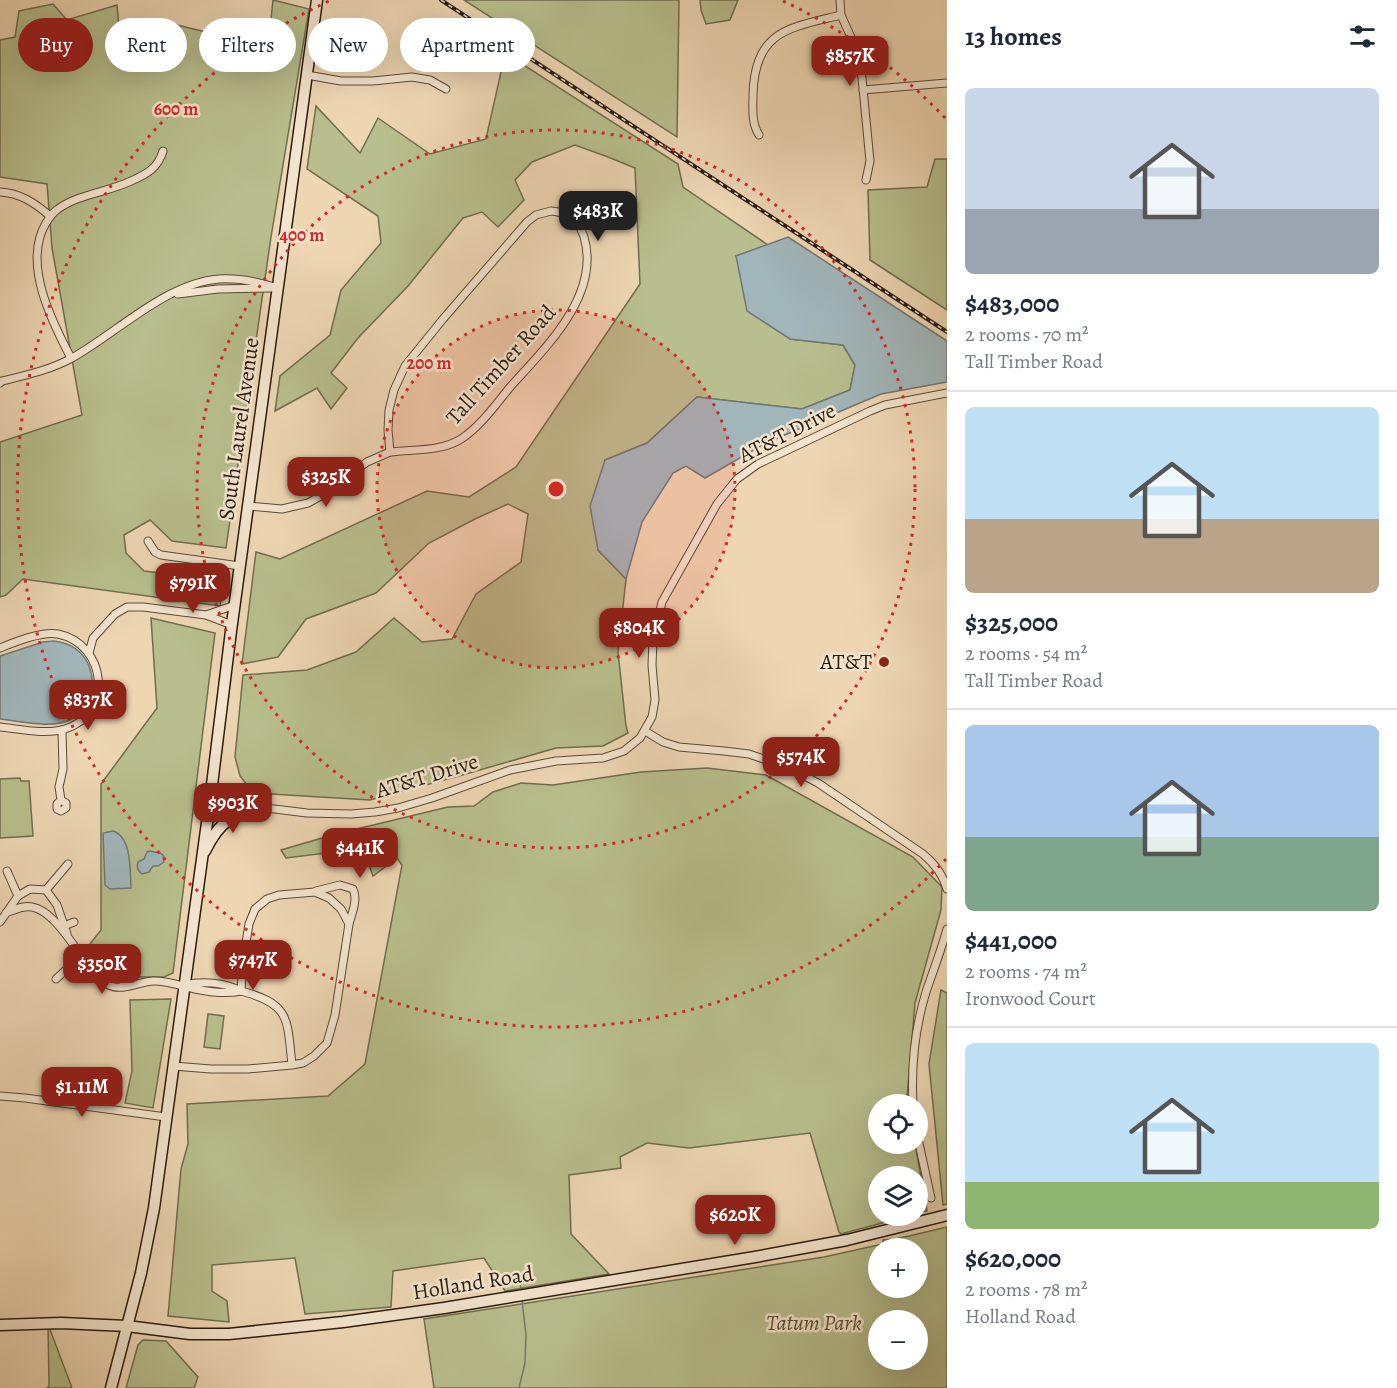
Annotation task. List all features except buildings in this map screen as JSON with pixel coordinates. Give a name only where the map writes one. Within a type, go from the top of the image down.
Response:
[{"type":"main road","name":"South Laurel Avenue","points":[[111,1388],[148,1245],[154,1208],[317,0]]},
{"type":"main road","points":[[201,862],[210,841],[229,818],[265,808]]},
{"type":"main road","name":"Holland Road","points":[[0,1325],[61,1323],[127,1326],[190,1334],[229,1334],[380,1318],[745,1259],[869,1235],[947,1215]]},
{"type":"street","points":[[840,0],[841,15],[861,68],[870,161],[866,180]]},
{"type":"street","points":[[759,135],[753,118],[754,82],[758,62],[764,49],[775,37],[789,29],[841,15]]},
{"type":"street","points":[[307,75],[341,81],[412,77],[430,80],[446,89]]},
{"type":"street","points":[[863,90],[947,83]]},
{"type":"street","points":[[71,358],[54,327],[38,275],[36,256],[38,238],[50,216],[57,210],[76,200],[110,190],[139,177],[159,162],[163,151]]},
{"type":"street","points":[[0,192],[26,198],[50,216]]},
{"type":"street","name":"Tall Timber Road","points":[[249,506],[282,509],[308,503],[326,494],[367,462],[390,452],[444,447],[462,438],[477,426],[564,324],[577,301],[585,271],[585,242],[580,228],[572,219],[562,213],[550,211],[540,213],[530,219],[413,355],[400,377],[391,400],[388,420],[390,452]]},
{"type":"street","points":[[0,383],[50,369],[92,346],[170,295],[218,289],[278,288]]},
{"type":"street","name":"AT&T Drive","points":[[210,801],[330,814],[375,812],[432,798],[517,768],[556,761],[596,759],[610,756],[630,747],[645,731],[652,717],[655,700],[651,652],[655,624],[662,602],[717,504],[737,479],[766,460],[870,411],[885,405],[947,393]]},
{"type":"street","points":[[148,541],[155,552],[161,555],[240,566]]},
{"type":"street","points":[[206,615],[235,605]]},
{"type":"street","points":[[89,653],[93,638],[115,614],[127,607],[206,615],[232,625]]},
{"type":"street","points":[[0,648],[34,636],[58,634],[78,642],[89,653],[99,680],[97,698],[90,712],[75,725],[49,732],[0,727]]},
{"type":"street","points":[[78,642],[93,638]]},
{"type":"street","points":[[61,800],[59,787],[63,769],[62,730]]},
{"type":"street","points":[[645,731],[663,742],[679,747],[749,754],[798,772],[923,854],[940,872],[947,889]]},
{"type":"street","points":[[46,890],[68,864]]},
{"type":"street","points":[[7,871],[18,896]]},
{"type":"street","points":[[173,1066],[248,1069],[303,1063],[314,1056],[327,1043],[335,1016],[349,924],[355,900],[355,893],[352,889],[340,885],[315,892],[279,895],[267,899],[255,909],[249,924],[241,991]]},
{"type":"street","points":[[0,921],[18,896],[30,889],[46,890]]},
{"type":"street","points":[[46,890],[57,905],[67,937]]},
{"type":"street","points":[[315,892],[329,898],[341,909],[349,924]]},
{"type":"street","points":[[6,913],[23,907],[39,909],[67,937],[94,972],[108,984],[116,987],[153,981],[184,985],[195,989],[215,987],[232,993],[241,991],[259,996],[274,1004],[283,1014],[292,1065]]},
{"type":"street","points":[[64,926],[74,922]]},
{"type":"street","points":[[913,1094],[914,1057],[920,1015],[947,929]]},
{"type":"street","points":[[56,979],[82,955]]},
{"type":"street","points":[[0,1096],[166,1117]]},
{"type":"street","points":[[921,1154],[931,1198]]},
{"type":"green space","points":[[273,0],[309,9],[271,237],[226,548],[172,541],[150,520],[124,535],[126,553],[144,571],[187,576],[196,586],[211,588],[223,583],[220,606],[23,579],[6,595],[0,597],[0,442],[82,415],[52,248],[47,184],[0,177],[0,40],[15,37],[19,11],[53,4],[65,18],[18,18],[18,72],[93,72],[93,18],[74,18],[117,5],[118,18],[105,18],[105,72],[187,72],[187,27],[199,30],[199,72],[296,72],[296,18],[271,18]]},
{"type":"green space","points":[[464,0],[679,0],[677,137],[535,46],[535,18],[492,18]]},
{"type":"green space","points":[[700,0],[738,0],[730,20],[706,24]]},
{"type":"green space","points":[[501,72],[535,72],[678,164],[683,187],[768,245],[736,256],[790,339],[843,345],[855,365],[850,390],[802,409],[697,397],[647,443],[605,460],[598,550],[626,579],[618,652],[628,733],[603,746],[556,748],[370,800],[253,793],[240,776],[235,757],[243,675],[307,670],[356,652],[394,618],[422,642],[452,639],[476,594],[521,562],[528,514],[508,504],[429,543],[376,593],[306,619],[278,657],[242,664],[256,552],[280,559],[427,491],[469,497],[516,467],[640,284],[635,168],[575,145],[532,162],[515,180],[524,200],[498,227],[482,212],[463,218],[408,286],[358,338],[331,373],[347,388],[331,409],[317,388],[275,411],[280,376],[330,335],[341,290],[381,243],[378,216],[307,169],[316,106],[360,153],[378,118],[430,154],[486,139]]},
{"type":"green space","points":[[935,159],[947,159],[947,310],[870,260],[868,190],[927,187]]},
{"type":"green space","points":[[151,618],[215,633],[173,973],[164,977],[140,977],[101,968],[86,949],[101,930],[101,784],[157,708]]},
{"type":"green space","points":[[707,768],[766,775],[913,857],[942,887],[941,910],[915,1003],[907,1094],[868,1094],[868,1154],[917,1154],[919,1166],[868,1166],[868,1226],[871,1226],[841,1234],[839,1232],[810,1133],[689,1148],[647,1143],[620,1157],[621,1168],[569,1175],[571,1234],[609,1274],[505,1291],[484,1258],[393,1271],[391,1307],[305,1314],[295,1258],[212,1265],[212,1291],[227,1301],[229,1322],[168,1316],[181,1169],[188,1144],[187,1104],[328,1096],[365,1064],[402,865],[397,858],[373,876],[366,857],[351,850],[286,858],[281,850],[448,807],[474,806],[493,792],[521,783],[553,785],[641,772]]},
{"type":"green space","points":[[20,778],[21,781],[29,781],[33,836],[0,838],[0,779]]},
{"type":"green space","points":[[941,990],[947,993],[947,1204],[943,1205],[929,1064]]},
{"type":"green space","points":[[171,999],[153,1108],[125,1103],[132,1071],[130,1000]]},
{"type":"green space","points":[[208,1014],[224,1016],[220,1049],[204,1047]]},
{"type":"green space","name":"Tatum Park","points":[[947,1227],[947,1388],[434,1388],[424,1319],[824,1257],[868,1247],[868,1298],[928,1298],[928,1238],[900,1238]]},
{"type":"green space","points":[[48,1324],[72,1388],[47,1388],[49,1386]]},
{"type":"green space","points":[[143,1340],[166,1341],[198,1377],[194,1388],[126,1388],[138,1345]]},
{"type":"shaded area","points":[[788,237],[947,341],[947,382],[881,394],[766,443],[705,478],[686,466],[673,473],[642,522],[626,579],[598,550],[590,506],[605,460],[647,443],[697,397],[802,409],[850,390],[855,365],[843,345],[790,339],[747,311],[736,256]]},
{"type":"shaded area","points":[[190,568],[217,570],[222,572],[223,578],[213,584],[205,584],[191,575],[188,571]]},
{"type":"shaded area","points":[[43,642],[65,643],[76,649],[89,666],[92,686],[86,706],[79,714],[62,723],[35,724],[0,719],[0,656]]},
{"type":"shaded area","points":[[113,831],[119,834],[127,847],[131,888],[110,889],[105,885],[103,833]]},
{"type":"shaded area","points":[[149,851],[163,855],[164,862],[142,874],[137,864]]},
{"type":"waterway","points":[[520,1283],[521,1289]]},
{"type":"waterway","points":[[519,1388],[525,1363],[526,1335],[522,1300]]},
{"type":"railway","points":[[441,0],[947,332]]},
{"type":"place","name":"AT&T","points":[[884,662]]}]
